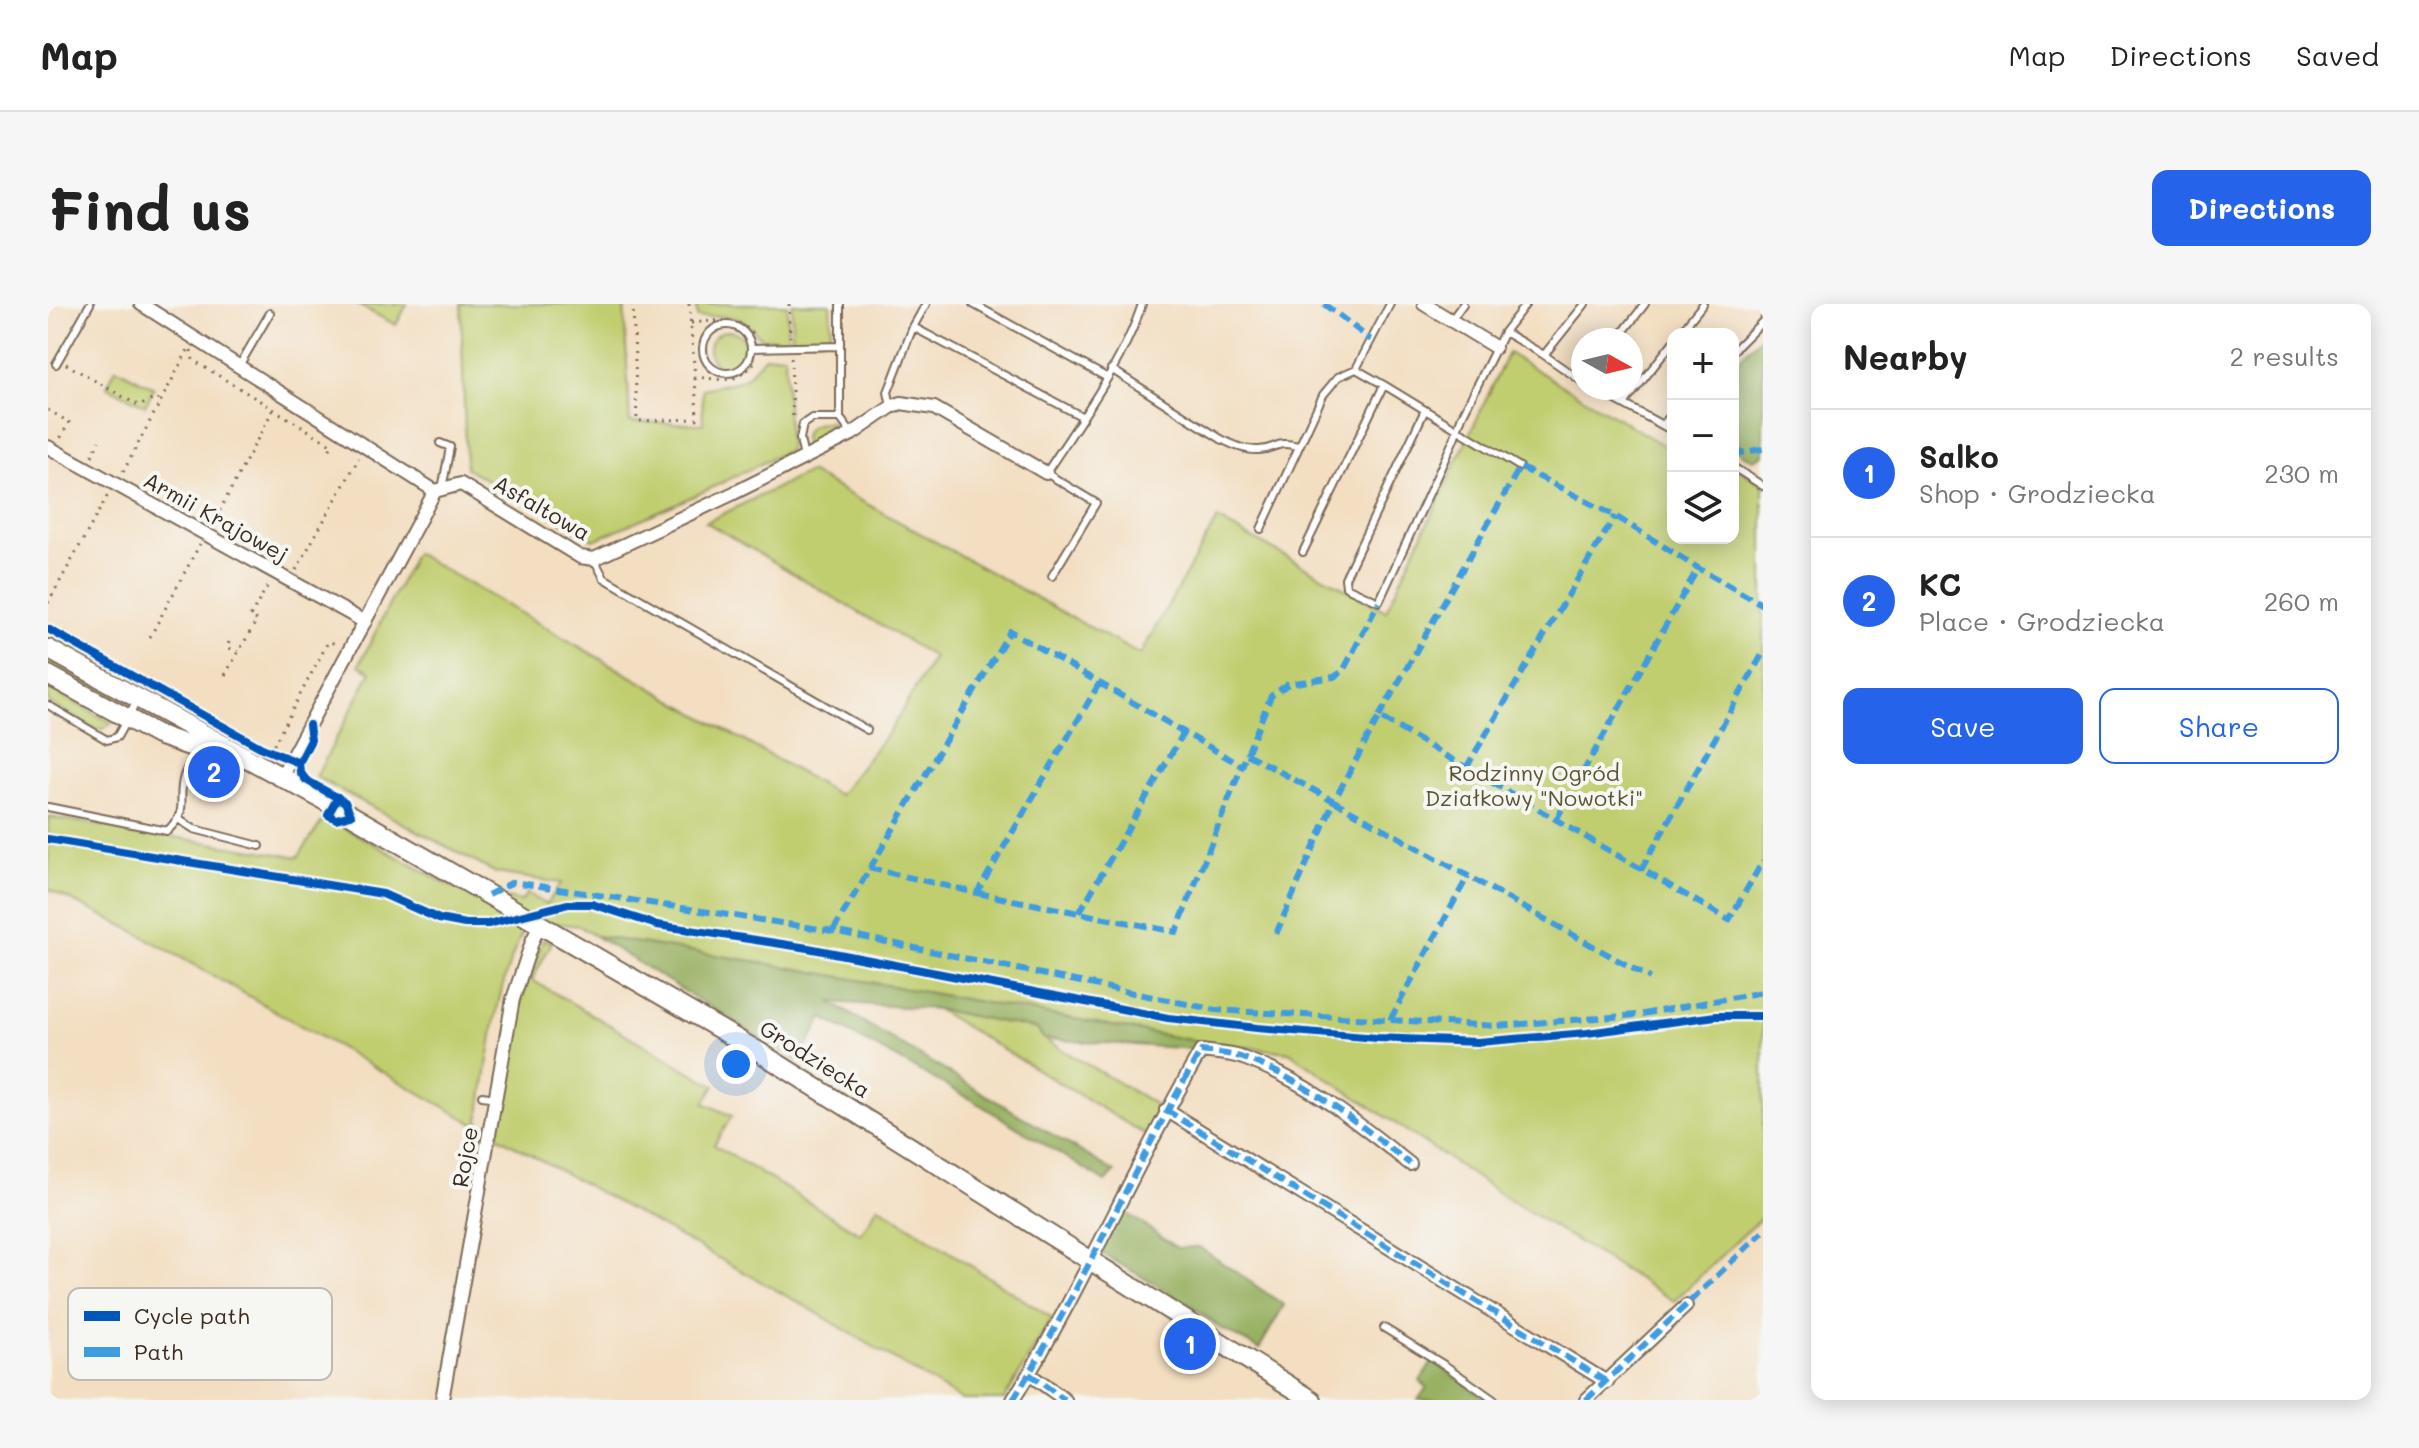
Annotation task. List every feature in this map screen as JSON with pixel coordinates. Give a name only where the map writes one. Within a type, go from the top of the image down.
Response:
[{"type":"street","points":[[141,304],[438,490],[281,777]]},
{"type":"street","points":[[1424,304],[1495,347]]},
{"type":"street","points":[[891,407],[901,403],[934,408],[1046,473]]},
{"type":"street","name":"Asfaltowa","points":[[438,490],[461,484],[580,557],[594,559],[852,434],[891,407]]},
{"type":"street","name":"Armii Krajowej","points":[[52,446],[365,622]]},
{"type":"street","name":"Grodziecka","points":[[48,649],[138,698],[198,741],[281,777],[761,1053],[1312,1400]]},
{"type":"street","name":"Grodziecka","points":[[48,675],[158,735],[198,741]]},
{"type":"street","name":"Rojce","points":[[442,1400],[496,1098],[510,998],[540,926]]},
{"type":"street","points":[[1013,1400],[1091,1261],[1166,1110],[1201,1051],[1241,1057],[1293,1081],[1347,1115],[1410,1164]]},
{"type":"street","points":[[1166,1110],[1607,1382]]},
{"type":"street","points":[[1586,1400],[1686,1306]]},
{"type":"street","points":[[1029,1374],[1065,1400]]},
{"type":"lane","points":[[57,362],[90,304]]},
{"type":"lane","points":[[840,304],[840,418],[852,434]]},
{"type":"lane","points":[[891,407],[888,392],[913,327],[926,304]]},
{"type":"lane","points":[[973,304],[1106,377]]},
{"type":"lane","points":[[1052,576],[1096,503],[1046,473],[1133,331],[1142,304]]},
{"type":"lane","points":[[1261,529],[1323,395],[1338,377],[1356,369],[1390,304]]},
{"type":"lane","points":[[1452,319],[1463,304]]},
{"type":"lane","points":[[1425,410],[1345,578],[1346,587],[1379,602],[1495,347],[1526,304]]},
{"type":"lane","points":[[1544,355],[1585,304]]},
{"type":"lane","points":[[1626,328],[1645,304]]},
{"type":"lane","points":[[1684,328],[1703,304]]},
{"type":"lane","points":[[239,366],[270,313]]},
{"type":"lane","points":[[1739,345],[1763,321]]},
{"type":"lane","points":[[726,324],[746,334],[752,348],[742,369],[728,374],[720,373],[707,364],[702,350],[707,335],[726,324]]},
{"type":"lane","points":[[913,327],[1083,417]]},
{"type":"lane","points":[[1504,332],[1571,374]]},
{"type":"lane","points":[[752,348],[840,346]]},
{"type":"lane","points":[[1624,404],[1667,350]]},
{"type":"lane","points":[[1111,369],[1221,439],[1241,448],[1262,450],[1284,442],[1298,446]]},
{"type":"lane","points":[[1356,369],[1520,467]]},
{"type":"lane","points":[[1303,552],[1384,385]]},
{"type":"lane","points":[[1616,400],[1667,427]]},
{"type":"lane","points":[[804,458],[800,439],[803,424],[812,418],[840,418]]},
{"type":"lane","points":[[1663,425],[1667,420]]},
{"type":"lane","points":[[438,490],[450,447],[440,443]]},
{"type":"lane","points":[[1739,471],[1763,486]]},
{"type":"lane","points":[[594,559],[604,578],[867,730]]},
{"type":"lane","points":[[48,705],[107,740],[117,737],[138,698]]},
{"type":"lane","points":[[48,807],[167,831],[182,809],[184,777],[198,741]]},
{"type":"lane","points":[[178,819],[194,829],[260,846]]},
{"type":"lane","points":[[482,1096],[496,1098]]},
{"type":"lane","points":[[1384,1328],[1494,1400]]},
{"type":"path","points":[[633,304],[637,421],[697,419],[689,304]]},
{"type":"path","points":[[789,304],[793,422]]},
{"type":"path","points":[[691,323],[737,321],[758,340]]},
{"type":"path","points":[[119,480],[191,346],[193,360],[332,445],[328,453]]},
{"type":"path","points":[[695,377],[730,380],[742,376],[762,356]]},
{"type":"path","points":[[57,362],[139,406],[154,399],[161,400]]},
{"type":"path","points":[[209,530],[278,401]]},
{"type":"path","points":[[48,410],[69,422],[52,446]]},
{"type":"path","points":[[88,462],[99,441]]},
{"type":"path","points":[[292,577],[361,454]]},
{"type":"path","points":[[48,603],[109,493]]},
{"type":"path","points":[[150,637],[200,544]]},
{"type":"path","points":[[225,675],[257,620],[250,617],[269,583]]},
{"type":"path","points":[[229,642],[227,647],[238,652]]},
{"type":"path","points":[[270,752],[328,642]]},
{"type":"green space","points":[[356,304],[407,304],[396,325]]},
{"type":"green space","points":[[461,304],[624,304],[630,422],[703,424],[702,389],[746,378],[765,356],[785,355],[789,450],[594,540],[466,468]]},
{"type":"green space","points":[[696,304],[787,304],[788,339],[762,338],[748,324],[736,318],[697,317]]},
{"type":"green space","points":[[792,304],[830,304],[829,336],[792,339]]},
{"type":"green space","points":[[728,331],[742,336],[747,350],[742,364],[728,369],[714,364],[709,350],[714,336]]},
{"type":"green space","points":[[1763,335],[1763,455],[1753,460],[1739,452],[1739,359]]},
{"type":"green space","name":"Rodzinny Ogród Działkowy \"Nowotki\"","points":[[1508,353],[1571,390],[1571,400],[1587,400],[1667,447],[1667,544],[1739,544],[1739,470],[1763,485],[1763,1216],[1674,1301],[1499,1193],[1289,1052],[1196,1041],[753,961],[595,936],[579,926],[530,920],[518,941],[501,992],[478,1126],[132,930],[48,889],[48,817],[298,857],[325,817],[456,889],[522,901],[527,893],[546,905],[561,883],[496,873],[316,777],[371,672],[359,665],[415,553],[839,795],[891,729],[934,657],[706,522],[809,472],[1140,655],[1217,519],[1386,611]]},
{"type":"green space","points":[[116,368],[154,388],[145,406],[107,386]]},
{"type":"green space","points":[[832,422],[834,430],[829,440],[809,449],[805,447],[805,435],[810,427]]},
{"type":"green space","points":[[48,657],[124,701],[123,706],[48,667]]},
{"type":"green space","points":[[131,681],[275,760],[265,759],[132,685]]},
{"type":"green space","points":[[48,688],[112,723],[103,729],[96,729],[48,702]]},
{"type":"green space","points":[[595,936],[753,961],[1196,1041],[1194,1049],[1044,1039],[1037,1029],[936,1009],[830,1002],[1115,1172],[1106,1182],[969,1098],[823,1018],[798,1061]]},
{"type":"green space","points":[[543,940],[552,942],[532,980],[715,1086],[704,1103],[732,1116],[714,1145],[861,1234],[878,1206],[1052,1318],[1004,1400],[962,1400],[807,1307],[497,1136],[520,1004]]},
{"type":"green space","points":[[936,1009],[1038,1029],[1044,1039],[1161,1108],[1148,1136]]},
{"type":"green space","points":[[1121,1209],[1177,1248],[1199,1247],[1284,1305],[1259,1349],[1100,1252]]},
{"type":"green space","points":[[1433,1361],[1487,1400],[1418,1400],[1427,1387],[1420,1381]]},
{"type":"marked path","points":[[1324,304],[1371,340]]},
{"type":"marked path","points":[[1739,453],[1763,449]]},
{"type":"marked path","points":[[1379,717],[1520,467],[1615,516],[1763,605]]},
{"type":"marked path","points":[[1466,768],[1615,516]]},
{"type":"marked path","points":[[1556,820],[1698,568]]},
{"type":"marked path","points":[[833,931],[1010,631],[1242,766],[1271,696],[1288,684],[1334,677],[1343,671],[1379,602]]},
{"type":"marked path","points":[[1641,870],[1763,653]]},
{"type":"marked path","points":[[869,868],[977,893],[1100,682]]},
{"type":"marked path","points":[[1247,754],[1334,801],[1379,717],[1729,920],[1763,861]]},
{"type":"marked path","points":[[1079,913],[1184,732]]},
{"type":"marked path","points":[[977,893],[1176,932],[1242,766]]},
{"type":"marked path","points":[[1276,934],[1334,801],[1650,978]]},
{"type":"marked path","points":[[1390,1020],[1468,876]]},
{"type":"marked path","points":[[488,895],[513,882],[833,931],[1216,1010],[1496,1026],[1637,1015],[1763,992]]},
{"type":"marked path","points":[[1013,1400],[1201,1051],[1238,1056],[1288,1078],[1331,1104],[1410,1164]]},
{"type":"marked path","points":[[1166,1110],[1607,1382]]},
{"type":"marked path","points":[[1586,1400],[1763,1232]]},
{"type":"marked path","points":[[1029,1374],[1065,1400]]},
{"type":"cycle path","points":[[48,629],[262,748],[299,763]]},
{"type":"cycle path","points":[[309,725],[311,740],[299,763],[300,772],[306,780],[345,802],[351,815],[336,819],[328,815],[338,797]]},
{"type":"cycle path","points":[[48,839],[383,894],[439,919],[465,924],[488,924],[568,904],[592,904],[657,925],[808,948],[1168,1018],[1257,1028],[1478,1042],[1587,1033],[1716,1016],[1763,1016]]},
{"type":"place","name":"KC","points":[[214,772]]},
{"type":"place","name":"Salko","points":[[1190,1344]]}]
